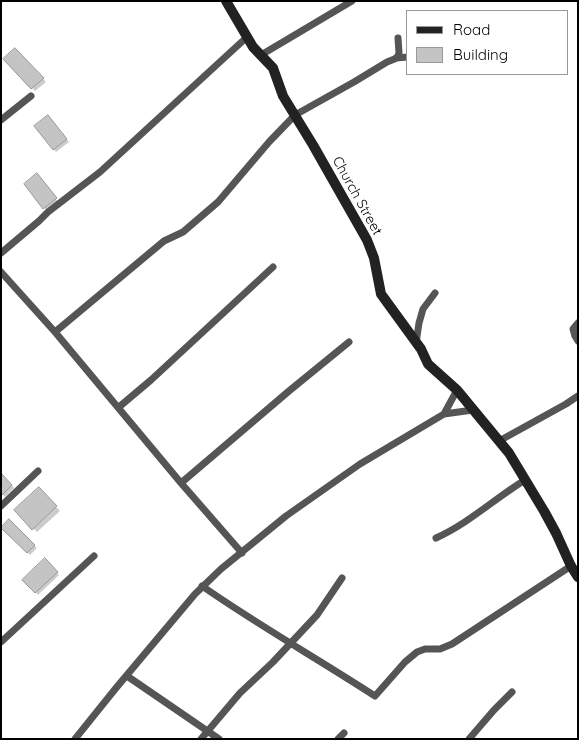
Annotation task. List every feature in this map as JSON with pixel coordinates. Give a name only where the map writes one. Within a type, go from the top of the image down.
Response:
[{"type":"street","name":"Church Street","points":[[226,1],[253,47],[273,68],[283,96],[368,240],[374,258],[381,294],[416,343],[428,364],[457,390],[509,454],[552,526],[578,577]]},
{"type":"street","points":[[261,55],[352,1]]},
{"type":"street","points":[[1,253],[48,212],[100,172],[247,37]]},
{"type":"street","points":[[396,58],[399,53],[398,38]]},
{"type":"street","points":[[55,332],[164,241],[183,232],[218,202],[269,142],[295,115],[387,62],[396,58],[406,57]]},
{"type":"street","points":[[1,120],[32,96]]},
{"type":"street","points":[[119,407],[151,380],[273,267]]},
{"type":"street","points":[[1,272],[55,332],[181,483],[242,552]]},
{"type":"street","points":[[416,343],[423,309],[436,293]]},
{"type":"street","points":[[578,322],[573,330],[578,341]]},
{"type":"street","points":[[181,483],[349,342]]},
{"type":"street","points":[[444,414],[457,390]]},
{"type":"street","points":[[499,441],[578,396]]},
{"type":"street","points":[[75,739],[202,586],[221,569],[286,516],[360,464],[444,414],[473,410]]},
{"type":"street","points":[[1,506],[38,471]]},
{"type":"street","points":[[436,538],[466,522],[525,480]]},
{"type":"street","points":[[1,642],[94,556]]},
{"type":"street","points":[[202,586],[375,696],[417,652],[425,649],[440,649],[452,644],[571,566]]},
{"type":"street","points":[[201,739],[240,693],[317,615],[342,578]]},
{"type":"street","points":[[127,676],[219,739]]},
{"type":"street","points":[[469,739],[512,692]]},
{"type":"building","points":[[15,48],[44,78],[31,89],[3,59]]},
{"type":"building","points":[[48,115],[67,139],[53,150],[34,126]]},
{"type":"building","points":[[37,173],[57,198],[43,209],[24,184]]},
{"type":"building","points":[[1,473],[12,485],[2,495],[1,494]]},
{"type":"building","points":[[39,487],[57,506],[32,530],[14,510]]},
{"type":"building","points":[[9,519],[35,545],[27,553],[1,528]]},
{"type":"building","points":[[45,558],[58,572],[35,593],[22,580]]}]
